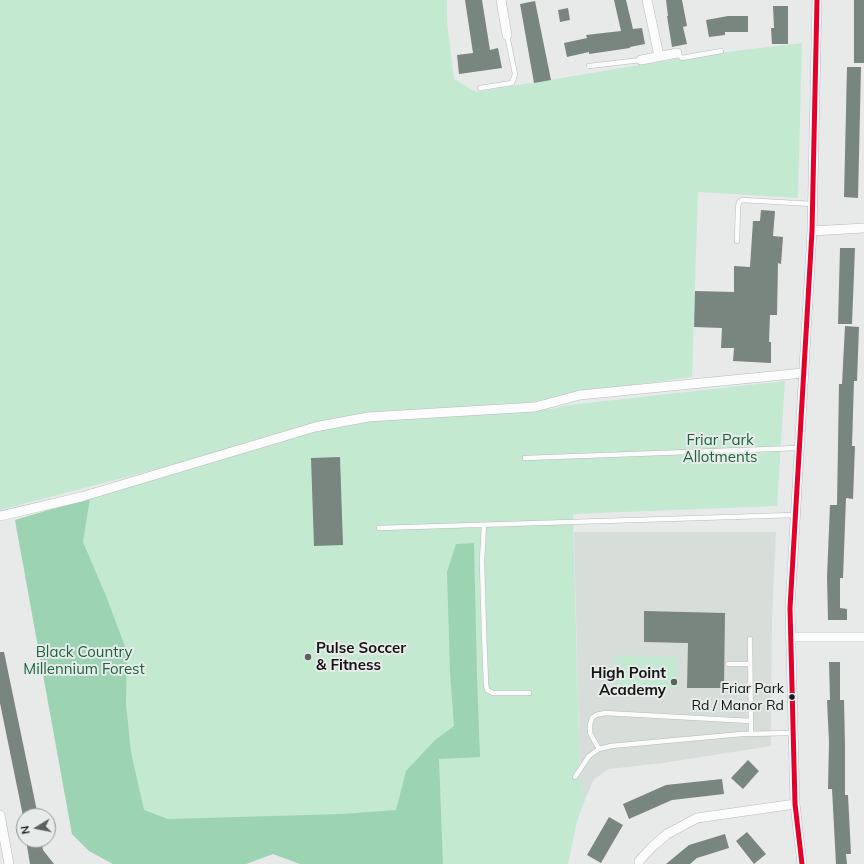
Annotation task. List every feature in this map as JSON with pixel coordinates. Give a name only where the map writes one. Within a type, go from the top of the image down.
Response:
[{"type":"street","points":[[501,0],[507,35]]},
{"type":"street","points":[[647,0],[659,56]]},
{"type":"street","points":[[802,864],[795,804],[790,608],[794,515],[812,230],[817,0]]},
{"type":"street","points":[[641,60],[676,53]]},
{"type":"street","points":[[812,230],[864,228]]},
{"type":"street","points":[[0,516],[81,497],[315,427],[368,416],[535,407],[580,395],[803,373]]},
{"type":"street","points":[[790,637],[864,637]]},
{"type":"street","points":[[639,864],[639,861],[652,847],[667,834],[697,818],[795,804]]},
{"type":"street","points":[[0,815],[9,864]]},
{"type":"lane","points":[[480,88],[512,83],[515,74],[507,35]]},
{"type":"lane","points":[[676,53],[682,58],[721,50]]},
{"type":"lane","points":[[589,66],[641,60]]},
{"type":"lane","points":[[737,241],[738,207],[739,202],[742,200],[813,204]]},
{"type":"lane","points":[[524,458],[798,448]]},
{"type":"lane","points":[[379,528],[794,515]]},
{"type":"lane","points":[[484,525],[482,561],[486,684],[488,690],[493,693],[529,693]]},
{"type":"lane","points":[[750,639],[751,734]]},
{"type":"lane","points":[[728,664],[750,664]]},
{"type":"lane","points":[[599,749],[590,733],[590,725],[592,718],[596,715],[605,713],[751,721]]},
{"type":"lane","points":[[575,777],[589,756],[599,749],[618,745],[751,734],[794,733]]},
{"type":"shaded area","name":"High Point Academy","points":[[574,532],[776,532],[772,618],[771,746],[663,763],[609,769],[594,779],[585,800],[580,781]]},
{"type":"green space","points":[[0,0],[447,0],[447,21],[454,79],[476,92],[701,55],[802,43],[798,198],[698,192],[692,377],[566,394],[534,402],[368,414],[0,510]]},
{"type":"green space","name":"Pulse Soccer & Fitness","points":[[785,381],[777,506],[573,514],[580,781],[585,800],[577,821],[568,864],[300,864],[273,854],[246,864],[113,864],[89,851],[72,834],[15,520],[318,429],[370,420],[551,409],[569,405]]},
{"type":"green space","name":"Black Country Millennium Forest","points":[[90,498],[83,542],[106,596],[127,652],[126,704],[131,752],[144,810],[168,819],[342,814],[396,810],[406,771],[435,740],[454,726],[450,673],[447,572],[456,544],[474,543],[480,757],[439,759],[443,864],[300,864],[273,854],[246,864],[113,864],[89,851],[72,834],[15,520]]},
{"type":"green space","points":[[615,656],[677,657],[677,688],[615,687]]},
{"type":"building","points":[[465,0],[482,0],[490,50],[498,48],[502,68],[459,74],[457,55],[473,53]]},
{"type":"building","points":[[614,0],[626,0],[633,29],[642,28],[645,44],[630,48],[589,54],[589,52],[567,57],[564,43],[587,38],[586,35],[621,31]]},
{"type":"building","points":[[666,0],[682,0],[687,26],[683,27],[687,44],[672,47]]},
{"type":"building","points":[[854,0],[864,0],[864,63],[854,63]]},
{"type":"building","points":[[535,1],[551,80],[534,83],[520,4]]},
{"type":"building","points":[[773,6],[788,6],[788,44],[772,44],[771,28],[774,28]]},
{"type":"building","points":[[568,8],[570,20],[560,22],[558,10]]},
{"type":"building","points":[[728,16],[748,16],[748,32],[725,32],[725,35],[709,37],[706,20]]},
{"type":"building","points":[[847,67],[861,67],[858,198],[844,197]]},
{"type":"building","points":[[761,210],[775,211],[773,236],[783,237],[781,264],[778,263],[777,315],[770,315],[769,342],[771,342],[771,363],[733,361],[734,348],[721,348],[722,328],[694,327],[695,291],[734,292],[734,266],[750,267],[753,221],[760,221]]},
{"type":"building","points":[[840,248],[855,248],[852,324],[838,324]]},
{"type":"building","points":[[845,326],[859,327],[857,381],[854,381],[852,446],[855,446],[853,499],[846,498],[843,578],[840,578],[840,608],[847,609],[847,620],[828,620],[827,577],[830,505],[837,505],[839,384],[842,384]]},
{"type":"building","points":[[340,457],[343,545],[314,546],[311,458]]},
{"type":"building","points":[[644,611],[725,613],[724,688],[687,688],[688,643],[644,642]]},
{"type":"building","points":[[0,652],[4,652],[36,808],[21,808],[0,703]]},
{"type":"building","points":[[829,662],[840,662],[840,700],[844,700],[845,795],[848,795],[851,854],[846,854],[847,864],[836,864],[832,789],[828,789],[829,742],[827,700],[830,700]]},
{"type":"building","points":[[748,760],[759,771],[743,789],[731,778]]},
{"type":"building","points":[[722,779],[724,794],[672,800],[629,819],[623,804],[666,785]]},
{"type":"building","points":[[609,817],[623,825],[601,863],[587,855]]},
{"type":"building","points":[[747,832],[766,854],[754,864],[736,841]]},
{"type":"building","points":[[725,834],[729,848],[697,858],[690,864],[666,864],[689,845]]},
{"type":"building","points":[[27,848],[43,848],[54,864],[30,864]]},
{"type":"transit line","points":[[802,864],[795,804],[790,608],[812,231],[817,0]]},
{"type":"place","name":"Pulse Soccer & Fitness","points":[[308,657]]},
{"type":"place","name":"High Point Academy","points":[[674,682]]},
{"type":"place","name":"Friar Park Rd / Manor Rd","points":[[792,697]]},
{"type":"park label","name":"Friar Park Allotments","points":[[720,448]]}]
